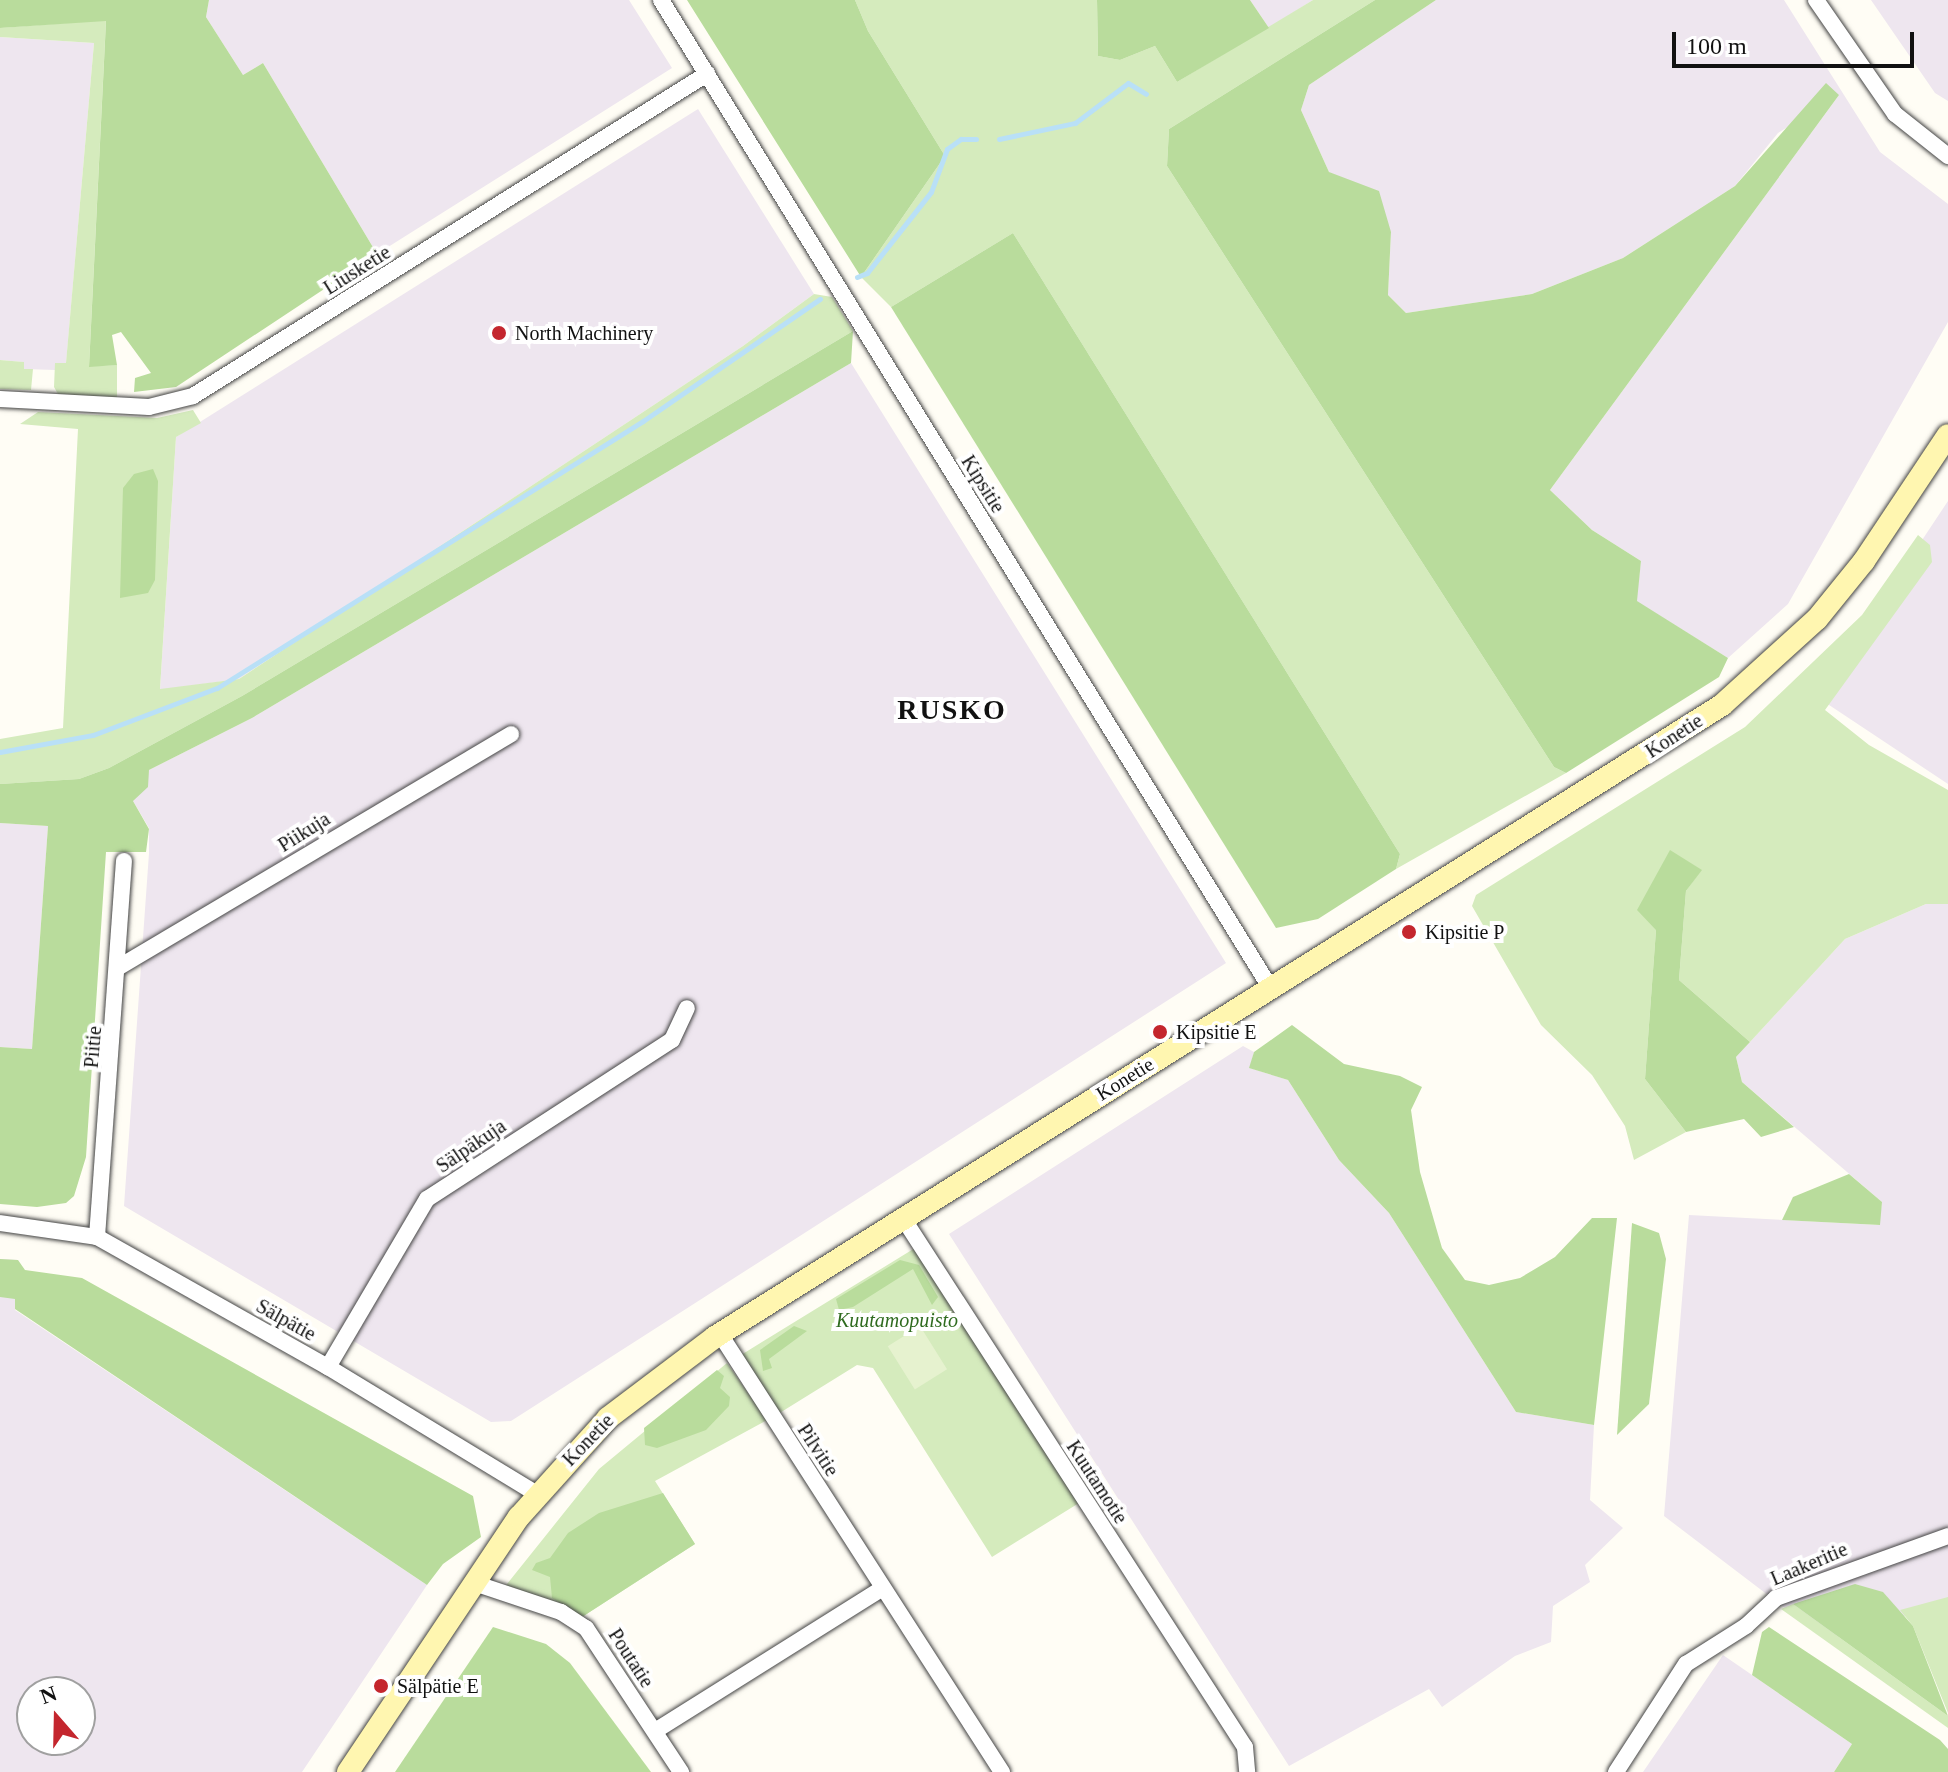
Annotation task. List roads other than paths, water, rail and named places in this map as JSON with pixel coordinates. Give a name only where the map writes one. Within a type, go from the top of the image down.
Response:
[{"type":"street","name":"Kipsitie","points":[[661,0],[1271,989]]},
{"type":"street","points":[[1816,0],[1895,114],[1948,156]]},
{"type":"street","name":"Liusketie","points":[[0,399],[149,407],[193,396],[707,74]]},
{"type":"street","name":"Konetie","points":[[348,1772],[537,1494],[608,1418],[720,1334],[1662,744],[1768,669],[1864,561],[1948,435]]},
{"type":"street","name":"Piikuja","points":[[119,967],[511,734]]},
{"type":"street","name":"Piitie","points":[[97,1237],[119,967],[124,861]]},
{"type":"street","name":"Sälpäkuja","points":[[328,1367],[427,1199],[672,1040],[687,1008]]},
{"type":"street","name":"Kuutamotie","points":[[903,1218],[1245,1747],[1247,1771]]},
{"type":"street","name":"Sälpätie","points":[[0,1223],[97,1237],[328,1367],[537,1494]]},
{"type":"street","name":"Pilvitie","points":[[720,1334],[1002,1772]]},
{"type":"street","name":"Laakeritie","points":[[1616,1772],[1686,1664],[1746,1626],[1776,1598],[1948,1536]]},
{"type":"street","name":"Poutatie","points":[[474,1583],[578,1621],[594,1636],[681,1772]]},
{"type":"street","points":[[655,1731],[883,1588]]},
{"type":"waterway","points":[[999,139],[1075,123],[1128,83],[1146,94]]},
{"type":"waterway","points":[[857,277],[867,273],[931,192],[947,149],[961,139],[976,139]]},
{"type":"waterway","points":[[0,752],[93,735],[217,688],[643,421],[820,299]]},
{"type":"place","name":"North Machinery","points":[[499,333]]},
{"type":"place","name":"Kipsitie P","points":[[1409,932]]},
{"type":"place","name":"Kipsitie E","points":[[1160,1032]]},
{"type":"place","name":"Sälpätie E","points":[[381,1686]]},
{"type":"district","name":"RUSKO","points":[[952,710]]},
{"type":"park label","name":"Kuutamopuisto","points":[[897,1320]]}]
